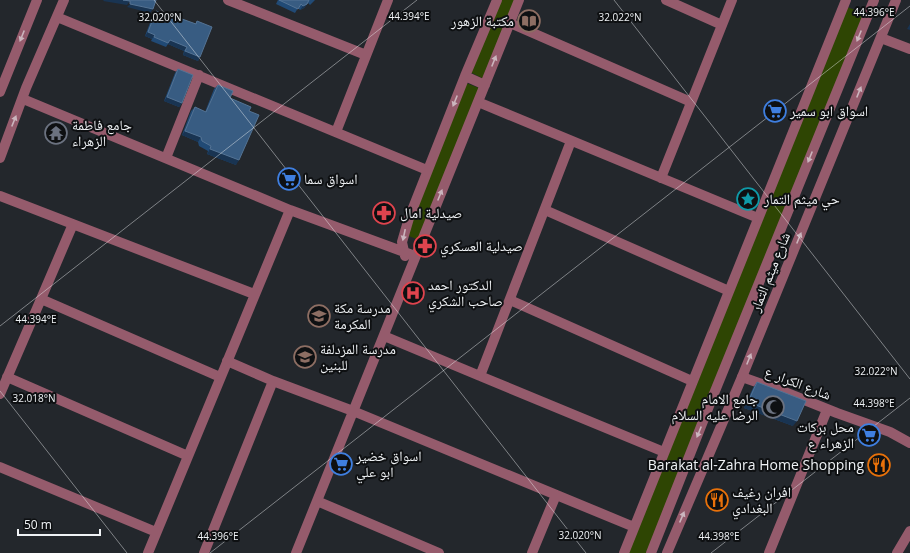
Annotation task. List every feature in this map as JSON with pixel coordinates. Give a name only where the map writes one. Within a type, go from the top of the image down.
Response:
[{"type":"street","points":[[0,92],[37,0]]},
{"type":"street","points":[[1,154],[23,100],[26,88],[64,0]]},
{"type":"street","points":[[228,0],[366,55]]},
{"type":"street","points":[[336,132],[388,0]]},
{"type":"street","points":[[409,270],[402,242],[404,231],[427,170],[497,0]]},
{"type":"street","points":[[296,553],[519,0]]},
{"type":"street","points":[[666,0],[722,25]]},
{"type":"street","points":[[661,178],[732,0]]},
{"type":"street","points":[[624,553],[846,0]]},
{"type":"street","name":"شارع ميثم التمار","points":[[651,553],[874,0]]},
{"type":"street","name":"شارع ميثم التمار","points":[[667,553],[742,377],[896,0]]},
{"type":"street","points":[[57,17],[427,170]]},
{"type":"street","points":[[510,23],[691,102]]},
{"type":"street","points":[[881,38],[910,49]]},
{"type":"street","points":[[166,158],[199,75]]},
{"type":"street","points":[[465,76],[485,85]]},
{"type":"street","points":[[23,100],[290,210],[415,256]]},
{"type":"street","points":[[478,102],[758,218]]},
{"type":"street","points":[[480,376],[571,141]]},
{"type":"street","points":[[0,196],[254,294]]},
{"type":"street","points":[[148,553],[290,210]]},
{"type":"street","points":[[545,210],[729,290]]},
{"type":"street","points":[[0,394],[73,224]]},
{"type":"street","points":[[41,299],[220,377]]},
{"type":"street","points":[[510,300],[692,381]]},
{"type":"street","points":[[384,336],[664,452]]},
{"type":"street","points":[[227,361],[273,381],[353,411],[634,528]]},
{"type":"street","points":[[8,377],[188,456]]},
{"type":"street","name":"شارع الكرار ع","points":[[742,377],[782,391],[827,410],[890,432],[910,443]]},
{"type":"street","points":[[204,553],[273,381]]},
{"type":"street","points":[[769,553],[827,410]]},
{"type":"street","points":[[0,467],[156,532]]},
{"type":"street","points":[[532,553],[556,495]]},
{"type":"street","points":[[317,501],[439,553]]},
{"type":"street","points":[[898,553],[910,531]]},
{"type":"green space","points":[[499,0],[516,0],[484,79],[470,72]]},
{"type":"green space","points":[[847,7],[864,13],[647,553],[627,553]]},
{"type":"green space","points":[[466,83],[479,88],[419,240],[406,235]]},
{"type":"building","points":[[123,0],[156,0],[153,9],[130,4],[130,1]]},
{"type":"building","points":[[279,0],[309,0],[307,4],[303,6],[301,4],[298,9]]},
{"type":"building","points":[[156,11],[181,22],[182,19],[196,24],[197,21],[212,27],[200,57],[185,51],[187,47],[170,40],[168,43],[154,37],[155,35],[148,32]]},
{"type":"building","points":[[178,69],[193,75],[182,103],[167,97]]},
{"type":"building","points":[[218,85],[233,91],[230,98],[251,107],[249,111],[259,115],[239,160],[210,149],[211,146],[202,141],[201,137],[185,131],[195,107],[206,112]]},
{"type":"building","name":"جامع الامام الرضا عليه السلام","points":[[757,382],[806,401],[797,421],[748,402]]},
{"type":"place","name":"مكتبة الزهور","points":[[529,21]]},
{"type":"place","name":"اسواق ابو سمير","points":[[775,111]]},
{"type":"place","name":"جامع فاطمة الزهراء","points":[[56,133]]},
{"type":"place","name":"اسواق سما","points":[[289,179]]},
{"type":"place","name":"حي ميثم التمار","points":[[748,199]]},
{"type":"place","name":"صيدلية امال","points":[[384,213]]},
{"type":"place","name":"صيدلية العسكري","points":[[425,246]]},
{"type":"place","name":"الدكتور احمد صاحب الشكري","points":[[413,293]]},
{"type":"place","name":"مدرسة مكة المكرمة","points":[[319,316]]},
{"type":"place","name":"مدرسة المزدلفة للبنين","points":[[305,357]]},
{"type":"place","name":"جامع الامام الرضا عليه السلام","points":[[773,407]]},
{"type":"place","name":"محل بركات الزهراء ع","points":[[869,435]]},
{"type":"place","name":"اسواق خضير ابو علي","points":[[341,464]]},
{"type":"place","name":"Barakat al-Zahra Home Shopping","points":[[879,465]]},
{"type":"place","name":"افران رغيف البغدادي","points":[[717,500]]}]
